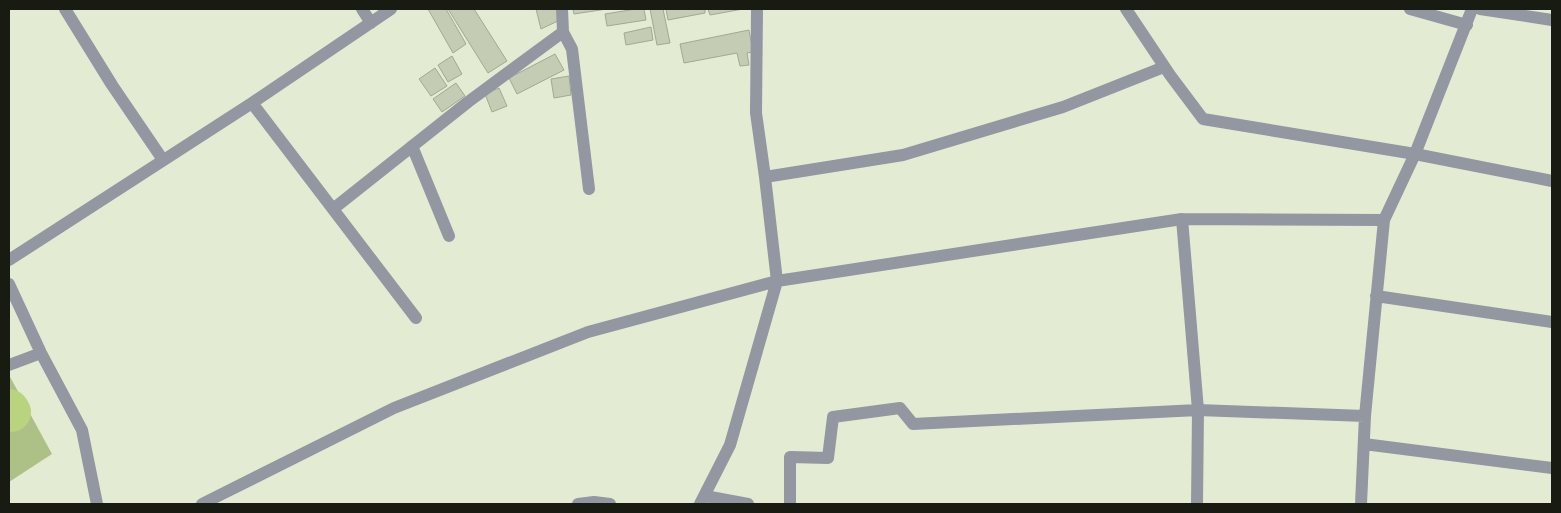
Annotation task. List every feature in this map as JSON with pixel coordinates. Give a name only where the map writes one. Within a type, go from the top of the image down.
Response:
[{"type":"street","points":[[65,9],[112,85],[163,160]]},
{"type":"street","points":[[362,9],[370,23]]},
{"type":"street","points":[[9,260],[252,103],[392,9]]},
{"type":"street","points":[[562,9],[563,32],[572,49],[589,189]]},
{"type":"street","points":[[748,504],[703,500],[730,445],[777,281],[756,113],[757,9]]},
{"type":"street","points":[[1126,9],[1164,67],[1203,119],[1415,154],[1552,180]]},
{"type":"street","points":[[1410,9],[1466,25]]},
{"type":"street","points":[[1361,504],[1365,416],[1384,220],[1415,154],[1472,9]]},
{"type":"street","points":[[1480,9],[1552,20]]},
{"type":"street","points":[[333,210],[468,102],[563,32]]},
{"type":"street","points":[[765,177],[903,155],[1063,107],[1164,67]]},
{"type":"street","points":[[252,103],[416,318]]},
{"type":"street","points":[[412,146],[449,236]]},
{"type":"street","points":[[202,504],[394,408],[569,339],[588,332],[777,281],[1182,219],[1384,220]]},
{"type":"street","points":[[1182,219],[1198,410],[1197,504]]},
{"type":"street","points":[[9,284],[41,353],[82,430],[97,504]]},
{"type":"street","points":[[1376,296],[1552,322]]},
{"type":"street","points":[[9,366],[41,353]]},
{"type":"street","points":[[790,504],[790,457],[828,458],[833,416],[900,408],[913,424],[1198,410],[1365,416]]},
{"type":"street","points":[[1364,444],[1552,468]]},
{"type":"street","points":[[578,504],[594,502],[610,504]]},
{"type":"green space","points":[[9,375],[52,454],[9,482]]},
{"type":"building","points":[[428,9],[446,9],[466,44],[453,53]]},
{"type":"building","points":[[448,9],[474,9],[507,61],[488,73]]},
{"type":"building","points":[[536,9],[559,9],[562,19],[541,29]]},
{"type":"building","points":[[573,9],[607,9],[574,14]]},
{"type":"building","points":[[644,9],[646,20],[607,26],[605,14]]},
{"type":"building","points":[[650,9],[663,9],[670,43],[657,45]]},
{"type":"building","points":[[666,9],[705,9],[705,13],[668,20]]},
{"type":"building","points":[[708,9],[743,9],[710,15]]},
{"type":"building","points":[[651,27],[653,40],[626,45],[624,33]]},
{"type":"building","points":[[749,30],[753,52],[747,53],[749,65],[740,66],[737,53],[684,63],[680,44]]},
{"type":"building","points":[[555,54],[564,70],[517,94],[509,78]]},
{"type":"building","points":[[452,56],[462,74],[448,82],[438,65]]},
{"type":"building","points":[[435,68],[447,86],[431,96],[419,79]]},
{"type":"building","points":[[569,76],[571,95],[554,98],[551,79]]},
{"type":"building","points":[[456,83],[465,96],[442,112],[433,99]]},
{"type":"building","points":[[499,88],[507,106],[492,112],[485,94]]}]
